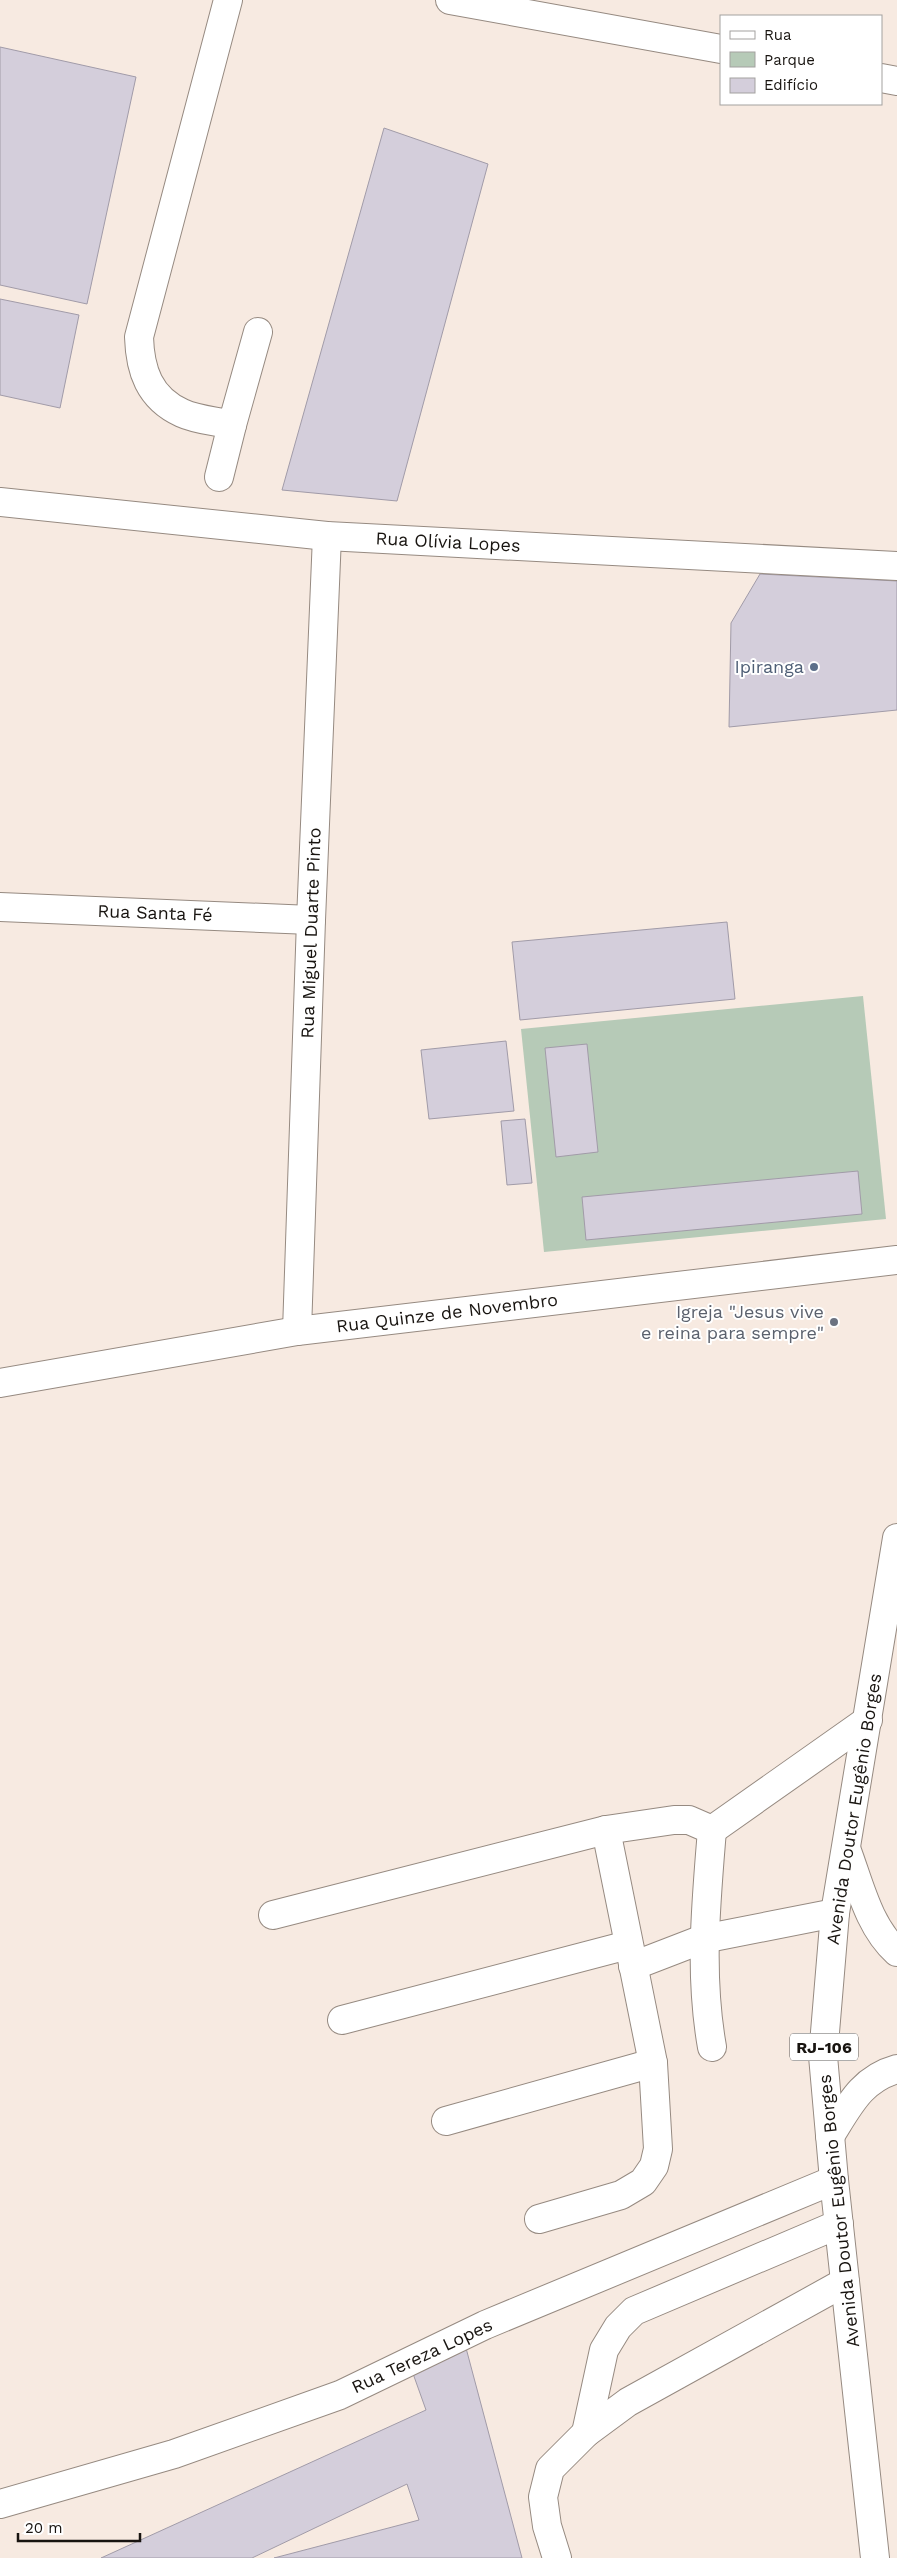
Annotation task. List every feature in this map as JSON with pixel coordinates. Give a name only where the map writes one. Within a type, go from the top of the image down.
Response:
[{"type":"main road","points":[[228,0],[139,337],[140,363],[149,385],[165,401],[182,413],[232,425]]},
{"type":"main road","points":[[450,0],[720,49]]},
{"type":"main road","points":[[882,78],[897,81]]},
{"type":"main road","points":[[219,476],[258,332]]},
{"type":"main road","name":"Rua Olívia Lopes","points":[[0,502],[326,536],[897,566]]},
{"type":"main road","name":"Rua Miguel Duarte Pinto","points":[[297,1331],[310,920],[326,536]]},
{"type":"main road","name":"Rua Santa Fé","points":[[0,907],[310,920]]},
{"type":"main road","name":"Rua Quinze de Novembro","points":[[0,1384],[297,1331],[897,1260]]},
{"type":"main road","name":"Avenida Doutor Eugênio Borges","points":[[876,2558],[838,2224],[823,2056],[835,1913],[897,1538]]},
{"type":"main road","points":[[712,1830],[868,1720]]},
{"type":"main road","points":[[273,1915],[606,1830],[674,1820],[689,1820],[712,1830]]},
{"type":"main road","points":[[539,2219],[621,2195],[643,2182],[654,2166],[658,2149],[653,2063],[606,1830]]},
{"type":"main road","points":[[712,1830],[703,1939],[705,2003],[712,2048]]},
{"type":"main road","points":[[846,1850],[869,1910],[883,1939],[897,1952]]},
{"type":"main road","points":[[342,2020],[703,1939],[835,1913]]},
{"type":"main road","points":[[446,2121],[653,2063]]},
{"type":"main road","points":[[830,2136],[859,2090],[884,2072],[897,2069]]},
{"type":"main road","name":"Rua Tereza Lopes","points":[[0,2504],[174,2454],[340,2395],[485,2325],[834,2180]]},
{"type":"main road","points":[[586,2433],[604,2350],[618,2327],[634,2311],[838,2224]]},
{"type":"main road","points":[[557,2558],[547,2526],[543,2497],[550,2469],[586,2433],[628,2402],[845,2282]]},
{"type":"green space","points":[[863,996],[886,1219],[544,1252],[521,1029]]},
{"type":"building","points":[[0,47],[136,77],[87,304],[0,285]]},
{"type":"building","points":[[384,128],[488,164],[397,501],[282,490]]},
{"type":"building","points":[[0,299],[79,315],[60,408],[0,395]]},
{"type":"building","name":"Ipiranga","points":[[760,574],[897,581],[897,710],[729,727],[731,623]]},
{"type":"building","points":[[727,922],[735,999],[520,1020],[512,942]]},
{"type":"building","points":[[506,1041],[514,1111],[429,1119],[421,1050]]},
{"type":"building","points":[[587,1044],[598,1152],[556,1157],[545,1048]]},
{"type":"building","points":[[525,1119],[532,1183],[507,1185],[501,1121]]},
{"type":"building","points":[[858,1171],[862,1214],[586,1240],[582,1197]]},
{"type":"building","points":[[466,2348],[522,2558],[274,2558],[419,2520],[407,2484],[252,2558],[101,2558],[426,2410],[411,2368]]},
{"type":"place","name":"Ipiranga","points":[[814,667]]},
{"type":"place","name":"Igreja \"Jesus vive e reina para sempre\"","points":[[834,1322]]}]
